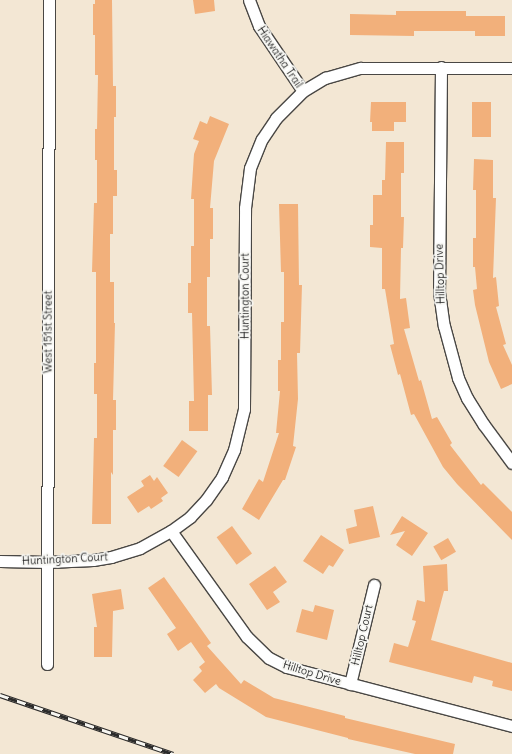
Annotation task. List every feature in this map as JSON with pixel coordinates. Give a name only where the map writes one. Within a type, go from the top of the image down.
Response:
[{"type":"street","name":"West 151st Street","points":[[47,664],[49,0]]},
{"type":"street","name":"Hiawatha Trail","points":[[249,0],[259,26],[303,91]]},
{"type":"street","name":"Hilltop Drive","points":[[441,67],[439,292],[444,326],[458,378],[464,391],[484,425],[512,463]]},
{"type":"street","name":"Huntington Court","points":[[0,561],[48,562],[111,557],[140,548],[171,531],[190,517],[222,477],[234,450],[244,409],[246,208],[250,168],[262,139],[276,118],[303,91],[325,78],[361,68],[512,68]]},
{"type":"street","name":"Hilltop Drive","points":[[171,531],[247,637],[269,658],[287,667],[512,726]]},
{"type":"street","name":"Hilltop Court","points":[[350,684],[374,585]]},
{"type":"building","points":[[95,0],[112,0],[113,86],[116,86],[116,117],[114,117],[114,170],[117,170],[117,196],[113,196],[113,234],[110,234],[110,282],[114,282],[115,323],[113,400],[116,400],[116,430],[113,430],[113,475],[111,472],[111,524],[92,524],[94,438],[97,438],[97,394],[94,394],[94,363],[96,363],[96,272],[92,272],[94,203],[97,203],[95,129],[97,129],[98,75],[95,75],[95,35],[93,35],[93,4],[95,4]]},
{"type":"building","points":[[193,0],[214,0],[215,11],[195,14]]},
{"type":"building","points":[[396,11],[466,11],[466,16],[505,16],[505,36],[475,36],[475,31],[414,31],[414,36],[350,35],[350,14],[396,15]]},
{"type":"building","points":[[371,102],[406,102],[406,122],[394,122],[394,131],[372,131],[372,122],[370,122]]},
{"type":"building","points":[[472,102],[491,102],[491,137],[472,137]]},
{"type":"building","points":[[210,116],[229,124],[214,161],[210,208],[213,208],[213,239],[210,239],[210,277],[207,277],[207,326],[210,326],[212,395],[208,395],[208,431],[189,431],[189,401],[194,401],[192,313],[188,313],[188,283],[191,283],[191,246],[194,246],[194,199],[191,199],[194,154],[199,141],[193,139],[200,121],[207,124]]},
{"type":"building","points":[[386,142],[404,142],[404,173],[401,173],[401,217],[404,217],[403,248],[401,248],[400,299],[406,298],[410,328],[404,329],[419,381],[421,380],[432,419],[437,417],[452,443],[450,445],[481,485],[483,483],[512,512],[512,540],[457,484],[443,467],[414,414],[411,415],[400,374],[398,375],[390,345],[394,344],[385,289],[382,289],[382,248],[370,247],[370,225],[373,225],[373,195],[382,195],[382,180],[385,180]]},
{"type":"building","points":[[474,159],[493,160],[493,198],[496,198],[493,278],[496,277],[499,306],[496,307],[506,344],[503,345],[512,365],[512,384],[501,389],[489,362],[475,305],[473,290],[477,289],[475,267],[473,267],[473,238],[476,238],[476,190],[473,190]]},
{"type":"building","points":[[279,204],[298,204],[299,285],[302,285],[300,353],[297,353],[298,399],[293,446],[296,447],[285,480],[283,480],[259,520],[242,509],[259,479],[263,482],[279,433],[276,433],[280,391],[278,391],[278,360],[281,360],[281,322],[284,322],[284,272],[281,272]]},
{"type":"building","points":[[182,440],[197,451],[179,477],[163,466]]},
{"type":"building","points":[[150,475],[154,481],[157,477],[168,493],[161,498],[163,501],[151,509],[149,506],[138,513],[127,497],[144,486],[141,481]]},
{"type":"building","points":[[373,506],[380,537],[349,544],[346,529],[357,526],[354,510]]},
{"type":"building","points":[[402,516],[428,533],[412,556],[396,545],[405,531],[390,535]]},
{"type":"building","points":[[232,526],[252,554],[237,565],[217,537]]},
{"type":"building","points":[[321,535],[344,550],[333,567],[329,565],[323,574],[303,561]]},
{"type":"building","points":[[448,538],[456,552],[441,560],[433,546]]},
{"type":"building","points":[[447,564],[448,591],[444,591],[431,640],[512,663],[512,691],[492,686],[493,681],[474,676],[472,683],[389,662],[394,643],[408,647],[416,621],[412,620],[417,600],[425,602],[423,566]]},
{"type":"building","points":[[275,566],[287,582],[273,592],[280,602],[267,610],[249,584]]},
{"type":"building","points":[[164,577],[211,643],[207,646],[241,684],[244,680],[274,698],[345,716],[345,718],[455,744],[453,754],[415,754],[348,739],[266,717],[219,688],[216,684],[205,693],[193,680],[202,671],[199,667],[205,662],[191,642],[178,651],[167,634],[176,628],[148,588]]},
{"type":"building","points":[[121,589],[124,609],[113,611],[112,657],[94,657],[94,627],[97,627],[92,594]]},
{"type":"building","points":[[315,605],[334,610],[327,640],[296,632],[302,609],[313,612]]},
{"type":"railway","points":[[0,695],[173,754]]}]
